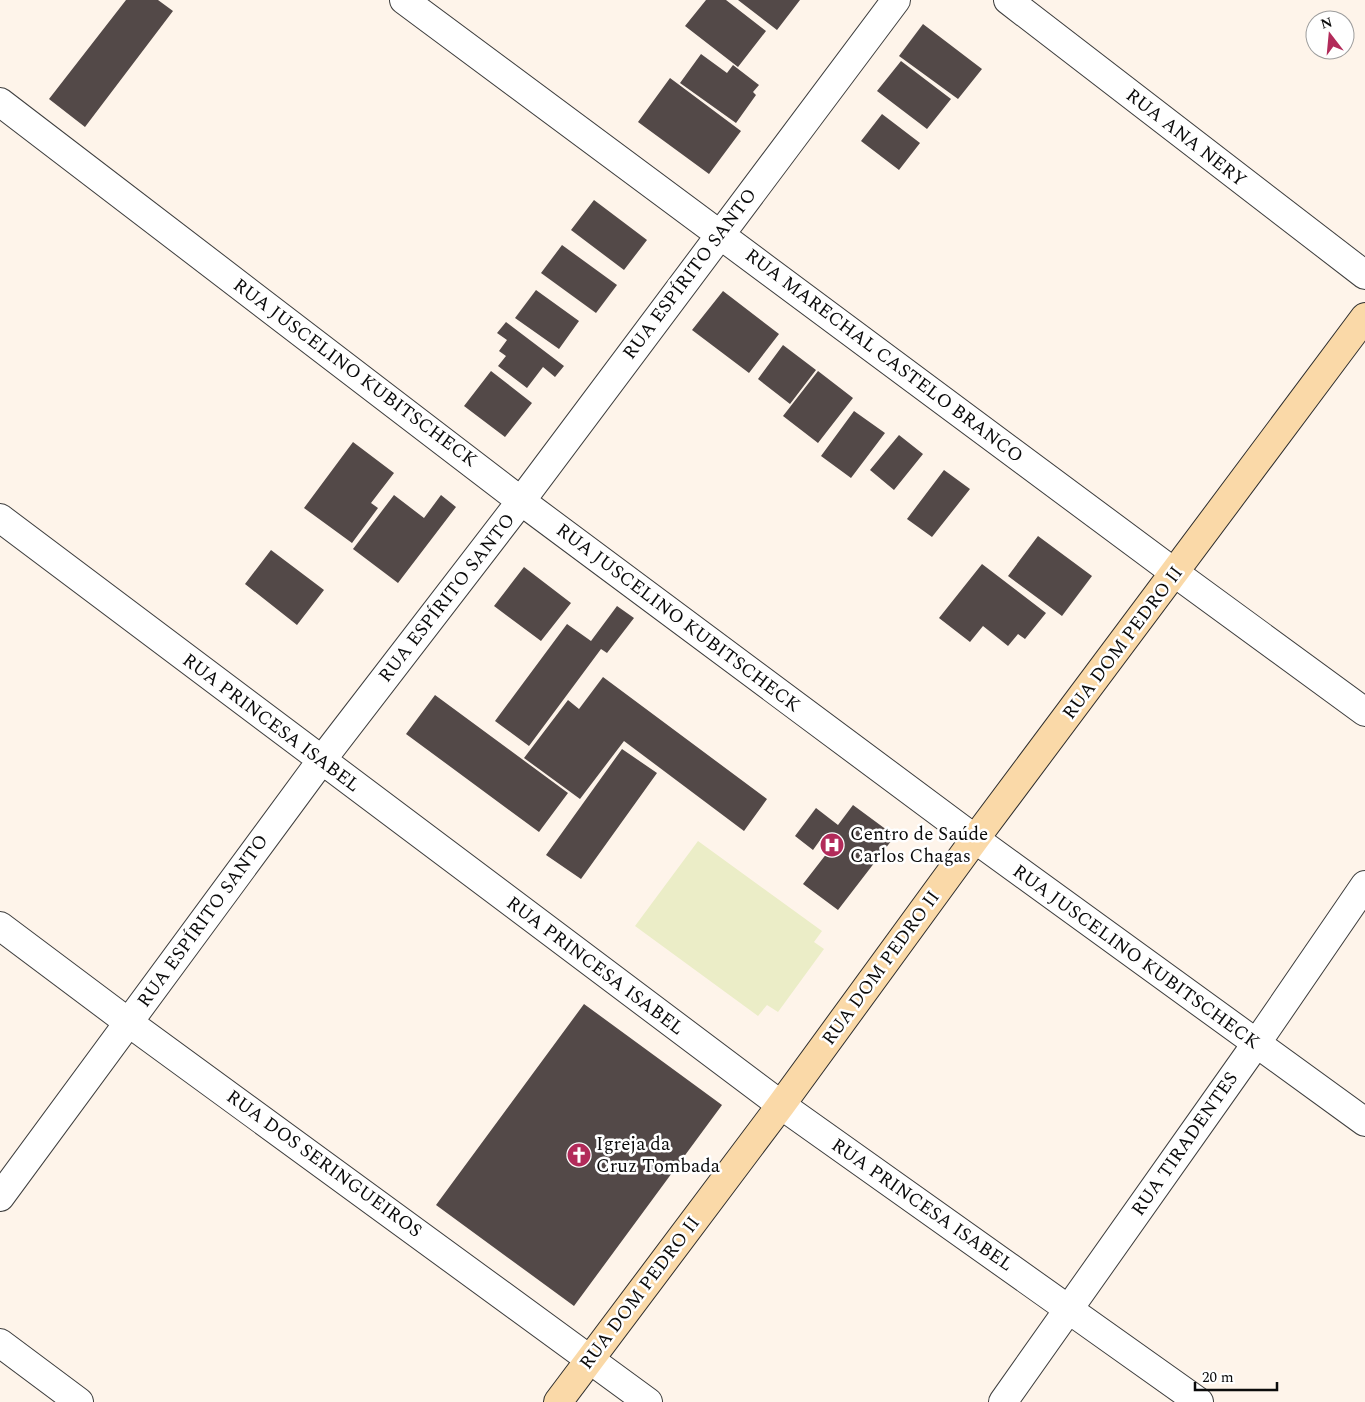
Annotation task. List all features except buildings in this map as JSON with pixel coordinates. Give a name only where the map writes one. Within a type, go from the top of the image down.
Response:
[{"type":"street","name":"RUA MARECHAL CASTELO BRANCO","points":[[404,0],[1365,712]]},
{"type":"street","name":"RUA ESPÍRITO SANTO","points":[[0,1197],[321,761],[521,500],[896,0]]},
{"type":"street","name":"RUA ANA NERY","points":[[1008,0],[1365,275]]},
{"type":"street","name":"RUA JUSCELINO KUBITSCHECK","points":[[0,102],[521,500],[975,839],[1365,1122]]},
{"type":"street","name":"RUA DOM PEDRO II","points":[[558,1402],[781,1105],[975,839],[1365,317]]},
{"type":"street","name":"RUA PRINCESA ISABEL","points":[[0,518],[781,1105],[1199,1402]]},
{"type":"street","name":"RUA TIRADENTES","points":[[1003,1402],[1256,1044],[1365,885]]},
{"type":"street","name":"RUA DOS SERINGUEIROS","points":[[0,926],[128,1022],[648,1402]]},
{"type":"street","points":[[0,1343],[79,1402]]},
{"type":"green space","points":[[698,841],[822,931],[814,942],[824,949],[778,1012],[767,1005],[758,1016],[635,926]]},
{"type":"place","name":"Centro de Saúde Carlos Chagas","points":[[832,845]]},
{"type":"place","name":"Igreja da Cruz Tombada","points":[[579,1155]]}]
